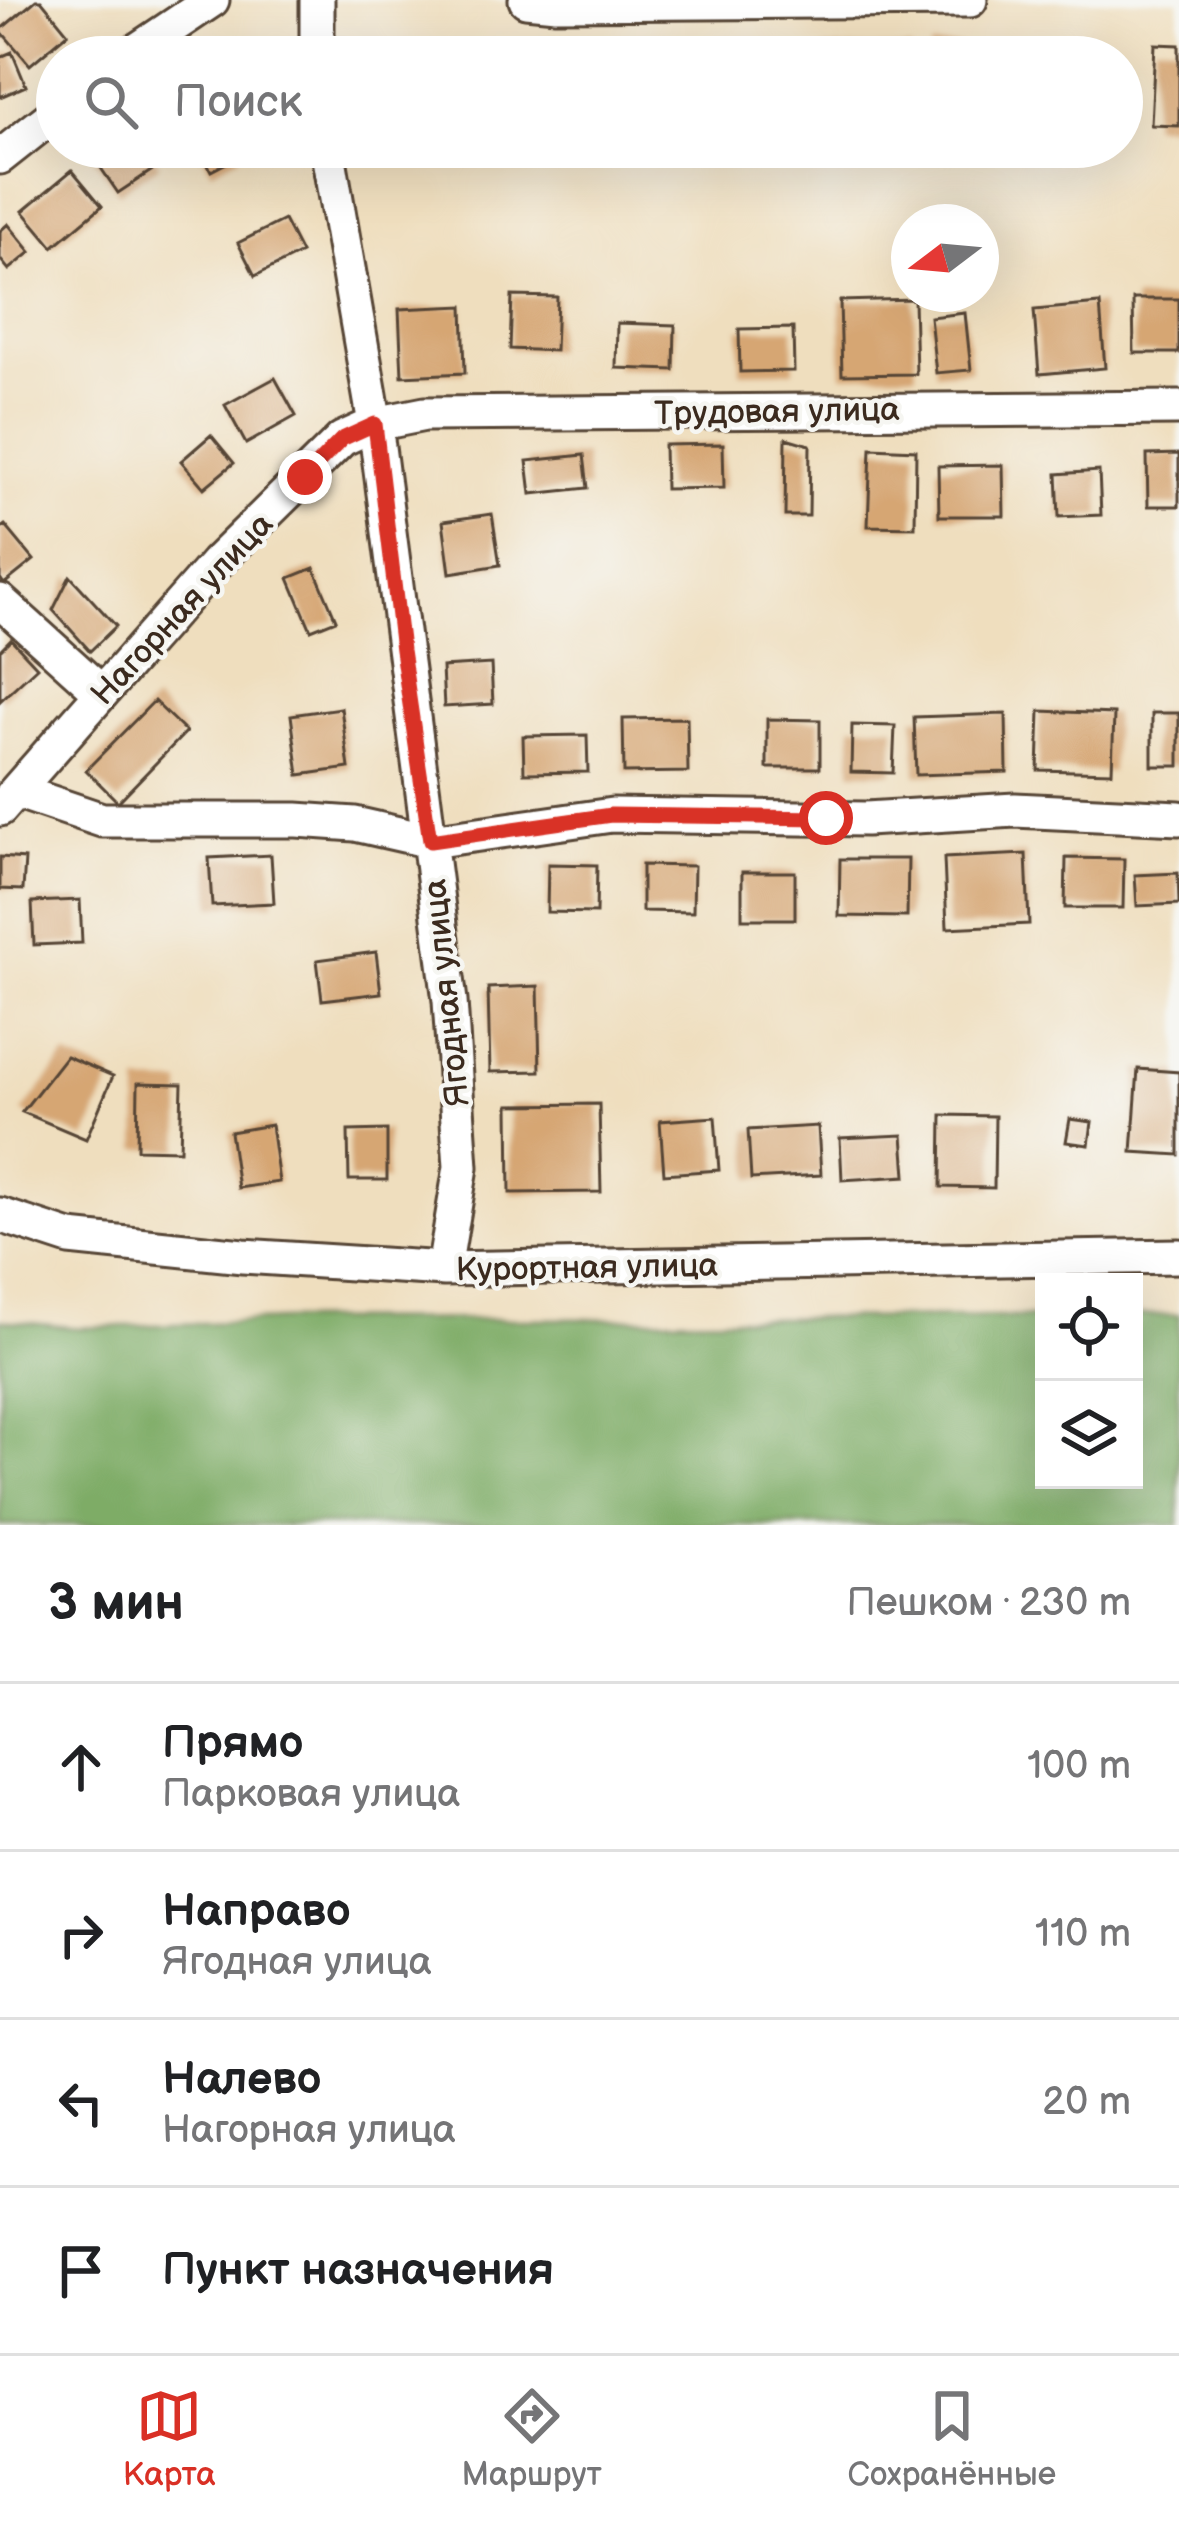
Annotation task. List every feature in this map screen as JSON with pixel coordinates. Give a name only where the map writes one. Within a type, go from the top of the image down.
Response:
[{"type":"street","points":[[158,36],[212,0]]},
{"type":"street","points":[[316,0],[317,36]]},
{"type":"street","points":[[526,0],[970,0]]},
{"type":"street","points":[[0,157],[36,129]]},
{"type":"street","name":"Ягодная улица","points":[[331,168],[375,424],[450,1001],[460,1167],[444,1269]]},
{"type":"street","name":"Трудовая улица","points":[[375,424],[424,414],[1179,408]]},
{"type":"street","name":"Нагорная улица","points":[[8,800],[216,563],[342,439],[375,424]]},
{"type":"street","points":[[0,601],[102,693]]},
{"type":"street","points":[[8,800],[102,820],[297,820],[355,824],[430,841],[611,815],[866,819],[1015,810],[1179,818]]},
{"type":"street","name":"Курортная улица","points":[[0,1215],[70,1238],[243,1256],[444,1269],[1179,1256]]},
{"type":"green space","points":[[1143,1315],[1179,1315],[1179,1525],[0,1525],[0,1320],[78,1328],[283,1320],[1035,1317],[1035,1489],[1143,1489]]},
{"type":"building","points":[[41,0],[68,33],[36,36],[36,60],[30,65],[0,30]]},
{"type":"building","points":[[1155,44],[1179,45],[1179,126],[1151,125]]},
{"type":"building","points":[[12,52],[26,86],[0,97],[0,57]]},
{"type":"building","points":[[101,168],[156,168],[118,193]]},
{"type":"building","points":[[72,170],[102,206],[53,247],[23,211]]},
{"type":"building","points":[[284,220],[301,253],[255,276],[238,243]]},
{"type":"building","points":[[8,224],[31,252],[9,270],[0,259],[0,231]]},
{"type":"building","points":[[512,296],[557,297],[555,351],[510,349]]},
{"type":"building","points":[[1133,299],[1179,299],[1179,353],[1134,353]]},
{"type":"building","points":[[891,300],[891,312],[914,312],[916,374],[842,375],[840,301]]},
{"type":"building","points":[[1100,304],[1105,368],[1039,374],[1034,310]]},
{"type":"building","points":[[463,306],[465,373],[402,376],[399,309]]},
{"type":"building","points":[[965,313],[971,370],[936,373],[930,317]]},
{"type":"building","points":[[617,323],[675,325],[674,370],[616,368]]},
{"type":"building","points":[[793,328],[794,371],[740,372],[739,329]]},
{"type":"building","points":[[275,378],[296,416],[246,444],[225,405]]},
{"type":"building","points":[[211,435],[234,463],[204,488],[181,461]]},
{"type":"building","points":[[786,438],[810,445],[809,516],[785,516]]},
{"type":"building","points":[[723,444],[724,488],[665,489],[664,445]]},
{"type":"building","points":[[871,448],[916,450],[915,527],[868,526]]},
{"type":"building","points":[[1179,454],[1179,506],[1148,506],[1147,455]]},
{"type":"building","points":[[584,455],[588,488],[531,494],[527,461]]},
{"type":"building","points":[[1003,465],[1004,516],[939,516],[938,466]]},
{"type":"building","points":[[1099,471],[1101,515],[1059,517],[1057,474]]},
{"type":"building","points":[[492,514],[500,565],[450,573],[443,521]]},
{"type":"building","points":[[5,525],[34,560],[4,584],[0,529]]},
{"type":"building","points":[[314,568],[336,620],[311,630],[289,578]]},
{"type":"building","points":[[70,576],[116,626],[90,651],[53,610]]},
{"type":"building","points":[[11,639],[37,667],[0,701],[0,650]]},
{"type":"building","points":[[491,664],[493,704],[444,707],[442,667]]},
{"type":"building","points":[[154,701],[186,732],[118,802],[86,770]]},
{"type":"building","points":[[341,708],[349,768],[299,775],[291,715]]},
{"type":"building","points":[[1040,711],[1114,714],[1112,772],[1038,770]]},
{"type":"building","points":[[1152,713],[1179,713],[1179,766],[1152,766]]},
{"type":"building","points":[[1006,714],[1007,772],[916,775],[914,717]]},
{"type":"building","points":[[687,718],[688,772],[624,773],[623,719]]},
{"type":"building","points":[[767,719],[820,720],[820,768],[767,768]]},
{"type":"building","points":[[852,725],[895,726],[893,773],[851,772]]},
{"type":"building","points":[[587,735],[588,772],[524,773],[523,736]]},
{"type":"building","points":[[1026,854],[1029,924],[947,928],[944,858]]},
{"type":"building","points":[[271,855],[274,903],[212,906],[209,858]]},
{"type":"building","points":[[0,857],[25,859],[23,890],[0,889]]},
{"type":"building","points":[[1066,858],[1124,859],[1123,908],[1065,908]]},
{"type":"building","points":[[840,859],[908,859],[907,917],[839,916]]},
{"type":"building","points":[[548,864],[597,865],[596,913],[547,912]]},
{"type":"building","points":[[642,865],[694,866],[693,912],[642,911]]},
{"type":"building","points":[[742,872],[795,872],[795,919],[742,919]]},
{"type":"building","points":[[1178,873],[1179,904],[1137,906],[1135,875]]},
{"type":"building","points":[[80,900],[82,943],[34,945],[32,902]]},
{"type":"building","points":[[376,952],[381,993],[322,1000],[317,960]]},
{"type":"building","points":[[538,986],[540,1071],[490,1072],[488,988]]},
{"type":"building","points":[[66,1056],[113,1076],[86,1139],[22,1112]]},
{"type":"building","points":[[1138,1069],[1179,1072],[1179,1155],[1132,1152]]},
{"type":"building","points":[[138,1083],[182,1084],[180,1150],[137,1149]]},
{"type":"building","points":[[599,1104],[601,1192],[510,1193],[509,1105]]},
{"type":"building","points":[[942,1115],[995,1116],[994,1188],[941,1187]]},
{"type":"building","points":[[715,1117],[719,1170],[664,1174],[660,1121]]},
{"type":"building","points":[[1070,1119],[1092,1122],[1089,1145],[1066,1142]]},
{"type":"building","points":[[271,1125],[279,1182],[238,1188],[230,1132]]},
{"type":"building","points":[[818,1126],[821,1175],[751,1179],[748,1130]]},
{"type":"building","points":[[387,1130],[387,1180],[349,1180],[348,1131]]},
{"type":"building","points":[[903,1135],[906,1176],[842,1180],[840,1138]]},
{"type":"route","points":[[305,477],[342,439],[375,424],[430,841],[611,815],[826,818]]}]
